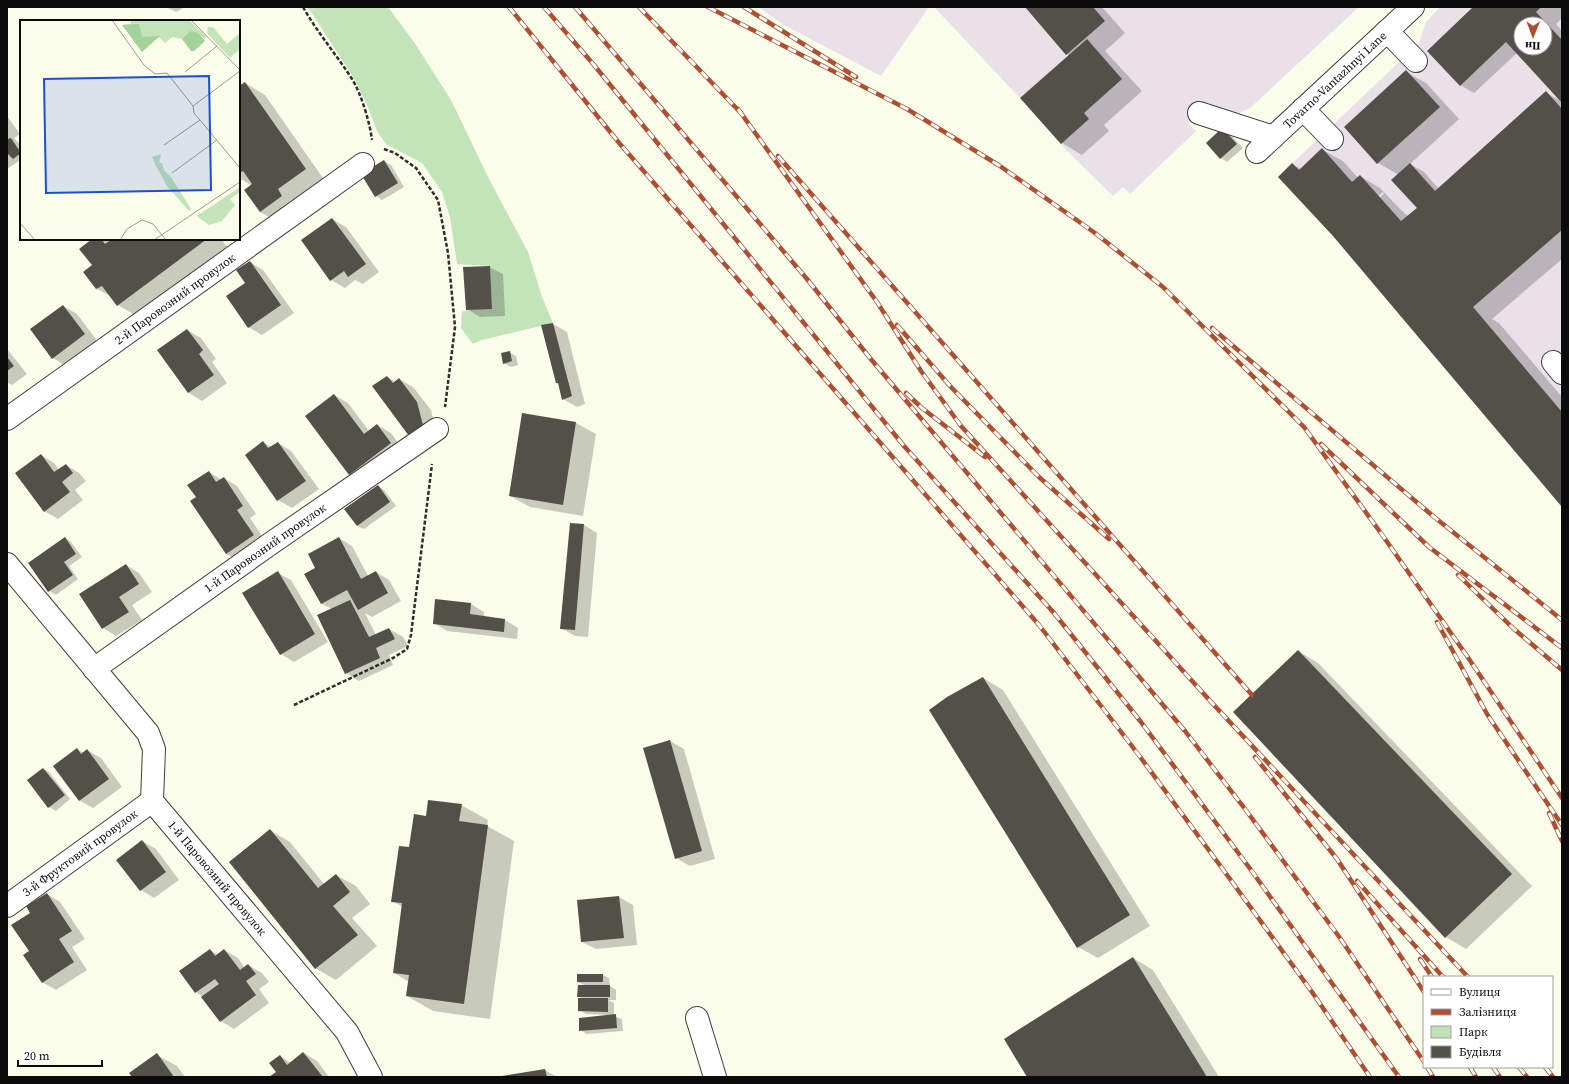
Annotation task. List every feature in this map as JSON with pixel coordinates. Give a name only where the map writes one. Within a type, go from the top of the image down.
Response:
[{"type":"street","name":"Tovarno-Vantazhnyi Lane","points":[[1257,152],[1413,7]]},
{"type":"street","points":[[1387,31],[1416,61]]},
{"type":"street","points":[[1304,109],[1332,139]]},
{"type":"street","points":[[1199,113],[1274,137]]},
{"type":"street","name":"2-й Паровозний провулок","points":[[7,419],[363,164]]},
{"type":"street","name":"1-й Паровозний провулок","points":[[94,669],[437,429]]},
{"type":"street","points":[[7,564],[148,733],[154,749],[152,801]]},
{"type":"street","name":"1-й Паровозний провулок","points":[[152,801],[347,1032],[372,1077]]},
{"type":"street","name":"3-й Фруктовий провулок","points":[[7,906],[152,801]]},
{"type":"street","points":[[697,1018],[715,1077]]},
{"type":"path","points":[[303,7],[314,27],[353,80],[370,123],[373,145],[363,164]]},
{"type":"shaded area","points":[[758,7],[929,7],[881,76],[784,25]]},
{"type":"shaded area","points":[[934,7],[1359,7],[1249,109],[1238,113],[1226,112],[1209,103],[1188,123],[1196,131],[1130,194],[1123,187],[1113,196],[1067,151],[1020,98]]},
{"type":"shaded area","points":[[1440,7],[1562,7],[1562,507],[1333,236],[1278,177],[1419,43],[1426,22]]},
{"type":"green space","points":[[308,7],[388,7],[414,42],[451,100],[490,181],[528,252],[542,297],[553,323],[482,340],[473,344],[461,328],[462,312],[466,310],[492,308],[490,266],[457,264],[450,217],[442,192],[422,163],[386,144],[377,131],[368,107],[355,80]]},
{"type":"building","points":[[1025,7],[1093,7],[1105,21],[1066,55]]},
{"type":"building","points":[[1473,7],[1541,7],[1536,12],[1540,16],[1513,16],[1513,50],[1506,42],[1460,86],[1427,51]]},
{"type":"building","points":[[1553,30],[1562,40],[1562,103],[1519,56],[1553,56]]},
{"type":"building","points":[[1087,39],[1122,79],[1084,113],[1089,119],[1061,144],[1020,98]]},
{"type":"building","points":[[1406,70],[1440,107],[1377,164],[1344,127]]},
{"type":"building","points":[[245,82],[306,169],[278,189],[282,196],[260,212],[244,190],[252,184],[243,171],[240,172],[240,85]]},
{"type":"building","points":[[1546,91],[1562,109],[1562,230],[1473,307],[1562,412],[1562,507],[1333,236],[1278,177],[1292,163],[1299,170],[1322,148],[1352,182],[1360,175],[1401,221],[1417,208],[1391,180],[1410,163],[1435,191]]},
{"type":"building","points":[[1222,128],[1237,144],[1220,159],[1206,143]]},
{"type":"building","points":[[7,138],[11,138],[20,154],[13,159],[7,153]]},
{"type":"building","points":[[384,160],[398,183],[375,197],[361,174]]},
{"type":"building","points":[[332,218],[366,264],[348,277],[344,271],[330,281],[301,240]]},
{"type":"building","points":[[91,240],[102,240],[105,244],[111,240],[206,240],[117,306],[102,286],[96,289],[83,272],[92,265],[79,249]]},
{"type":"building","points":[[250,261],[281,305],[248,328],[226,296],[245,283],[236,270]]},
{"type":"building","points":[[490,266],[492,309],[466,310],[463,267]]},
{"type":"building","points":[[63,305],[85,334],[52,359],[30,329]]},
{"type":"building","points":[[553,323],[572,396],[562,400],[541,325]]},
{"type":"building","points":[[187,329],[203,350],[199,354],[214,375],[188,393],[157,350]]},
{"type":"building","points":[[510,351],[512,361],[503,364],[501,353]]},
{"type":"building","points":[[7,357],[14,366],[7,371]]},
{"type":"building","points":[[387,376],[393,383],[399,378],[417,402],[423,425],[409,436],[372,386]]},
{"type":"building","points":[[334,394],[364,434],[377,424],[391,443],[349,475],[305,416]]},
{"type":"building","points":[[522,413],[576,422],[563,505],[509,496]]},
{"type":"building","points":[[263,441],[268,448],[278,442],[306,481],[277,501],[245,455]]},
{"type":"building","points":[[41,454],[54,472],[66,464],[73,473],[62,482],[70,492],[44,512],[15,473]]},
{"type":"building","points":[[209,471],[216,482],[224,477],[243,506],[237,510],[254,535],[226,554],[190,501],[196,497],[187,485]]},
{"type":"building","points":[[378,485],[390,502],[357,526],[344,509]]},
{"type":"building","points":[[570,523],[584,524],[575,630],[560,629]]},
{"type":"building","points":[[65,537],[76,554],[64,562],[73,575],[48,592],[28,563]]},
{"type":"building","points":[[339,537],[361,579],[376,571],[388,593],[358,610],[347,590],[321,604],[304,574],[315,568],[308,554]]},
{"type":"building","points":[[126,564],[139,584],[119,597],[129,612],[102,629],[79,594]]},
{"type":"building","points":[[278,571],[315,634],[280,655],[242,593]]},
{"type":"building","points":[[435,599],[471,603],[470,614],[505,619],[504,632],[433,624]]},
{"type":"building","points":[[350,600],[369,637],[389,628],[395,639],[376,648],[380,658],[345,674],[317,615]]},
{"type":"building","points":[[1298,650],[1512,874],[1445,938],[1233,712]]},
{"type":"building","points":[[983,677],[1130,915],[1077,948],[929,710],[947,697]]},
{"type":"building","points":[[670,740],[702,851],[675,859],[643,748]]},
{"type":"building","points":[[77,748],[81,754],[87,749],[109,779],[79,801],[53,766]]},
{"type":"building","points":[[43,768],[65,795],[48,808],[27,780]]},
{"type":"building","points":[[428,800],[462,804],[459,821],[488,825],[464,1004],[406,996],[409,975],[393,973],[402,903],[391,902],[399,846],[409,847],[414,814],[426,816]]},
{"type":"building","points":[[270,829],[318,888],[336,874],[350,892],[333,906],[358,935],[315,969],[229,862]]},
{"type":"building","points":[[142,840],[166,872],[140,891],[116,860]]},
{"type":"building","points":[[47,893],[72,931],[59,939],[74,962],[42,983],[23,955],[29,951],[11,925],[30,913],[26,906]]},
{"type":"building","points":[[619,896],[624,938],[581,942],[577,900]]},
{"type":"building","points":[[210,949],[215,956],[224,949],[240,970],[248,964],[256,974],[246,981],[256,995],[220,1022],[201,997],[219,984],[215,979],[195,993],[179,971]]},
{"type":"building","points":[[1133,957],[1207,1077],[1027,1077],[1004,1039]]},
{"type":"building","points":[[577,974],[603,974],[603,982],[577,982]]},
{"type":"building","points":[[578,985],[610,985],[610,997],[577,997]]},
{"type":"building","points":[[578,998],[608,998],[608,1012],[578,1011]]},
{"type":"building","points":[[616,1014],[617,1028],[579,1031],[579,1018]]},
{"type":"building","points":[[303,1052],[323,1077],[269,1077],[276,1072],[269,1063],[280,1055],[287,1065]]},
{"type":"building","points":[[157,1053],[174,1077],[132,1077],[129,1073]]},
{"type":"building","points":[[545,1069],[547,1077],[502,1077],[502,1076]]},
{"type":"railway","points":[[509,7],[620,144],[1039,625],[1138,754],[1230,879],[1312,992],[1370,1077]]},
{"type":"railway","points":[[544,7],[594,65],[904,446],[1054,613],[1141,722],[1251,870],[1399,1077]]},
{"type":"railway","points":[[575,7],[807,279],[870,358],[1185,731],[1245,809],[1340,938],[1423,1061]]},
{"type":"railway","points":[[639,7],[741,113]]},
{"type":"railway","points":[[708,7],[907,109],[1000,166],[1095,233],[1163,287],[1304,427],[1467,656],[1562,798]]},
{"type":"railway","points":[[744,7],[856,77]]},
{"type":"railway","points":[[738,109],[877,302],[921,371],[961,426],[1213,704],[1467,976]]},
{"type":"railway","points":[[778,156],[1252,695]]},
{"type":"railway","points":[[897,325],[950,386],[1039,477],[1109,539]]},
{"type":"railway","points":[[1212,328],[1433,516],[1562,620]]},
{"type":"railway","points":[[906,393],[922,408],[985,457]]},
{"type":"railway","points":[[1321,444],[1429,547],[1562,648]]},
{"type":"railway","points":[[1458,575],[1514,629],[1562,670]]},
{"type":"railway","points":[[1437,622],[1487,714],[1562,825]]},
{"type":"railway","points":[[1255,757],[1337,859],[1423,990]]},
{"type":"railway","points":[[1549,813],[1562,841]]},
{"type":"railway","points":[[1357,881],[1442,976]]},
{"type":"railway","points":[[1420,959],[1431,976]]},
{"type":"railway","points":[[1428,1068],[1433,1077]]},
{"type":"railway","points":[[1471,1068],[1476,1077]]},
{"type":"railway","points":[[1494,1068],[1500,1077]]},
{"type":"railway","points":[[1520,1068],[1527,1077]]},
{"type":"railway","points":[[1546,1068],[1553,1077]]}]
